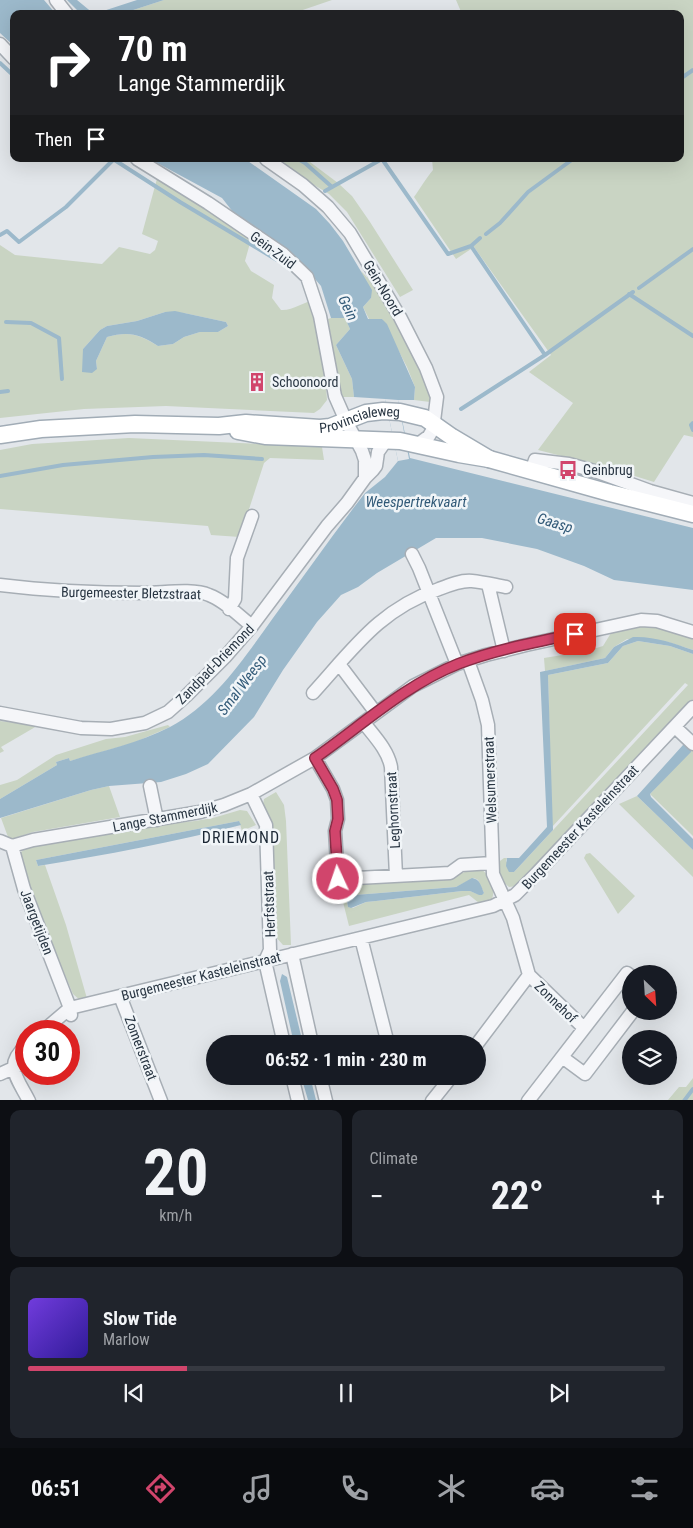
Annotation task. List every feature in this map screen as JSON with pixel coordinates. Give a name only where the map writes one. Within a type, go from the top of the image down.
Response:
[{"type":"main road","name":"Provincialeweg","points":[[0,434],[41,429],[135,424],[219,426],[246,423],[320,428],[330,427],[366,413],[394,412],[425,418],[434,426],[489,459]]},
{"type":"main road","name":"Provincialeweg","points":[[219,426],[246,434],[265,436],[401,443],[533,466],[693,514]]},
{"type":"street","points":[[56,0],[64,10]]},
{"type":"street","points":[[0,44],[10,55]]},
{"type":"street","name":"Gein-Zuid","points":[[142,162],[208,203],[283,254],[307,277],[320,316],[335,396],[346,421]]},
{"type":"street","name":"Gein-Noord","points":[[270,162],[303,185],[328,208],[350,234],[400,317],[426,368],[437,398],[434,426]]},
{"type":"street","points":[[346,421],[365,460],[364,478]]},
{"type":"street","points":[[401,443],[429,436],[434,426]]},
{"type":"street","name":"Zandpad-Driemond","points":[[0,713],[81,728],[120,729],[145,723],[168,712],[225,657],[252,626],[328,526],[348,503],[364,478],[376,466],[378,452],[401,443]]},
{"type":"street","name":"Provincialeweg","points":[[533,466],[570,464],[650,491],[693,503]]},
{"type":"street","points":[[229,608],[235,599],[237,558],[252,516]]},
{"type":"street","name":"Welsumerstraat","points":[[412,554],[428,592],[482,700],[488,725],[493,874],[513,918],[529,975]]},
{"type":"street","points":[[313,692],[356,642],[376,623],[398,608],[428,592],[455,583],[471,581],[506,587]]},
{"type":"street","points":[[488,584],[504,651]]},
{"type":"street","name":"Burgemeester Bletzstraat","points":[[0,585],[40,590],[145,593],[200,592],[210,595],[252,626]]},
{"type":"street","name":"Lange Stammerdijk","points":[[6,843],[157,820],[200,812],[224,805],[251,794],[315,758],[413,686],[462,662],[625,622],[657,621],[693,632]]},
{"type":"street","points":[[339,664],[376,713]]},
{"type":"street","name":"Burgemeester Kasteleinstraat","points":[[71,1013],[292,954],[493,906],[515,895],[693,707]]},
{"type":"street","name":"Leghornstraat","points":[[364,723],[385,751],[391,767],[396,876]]},
{"type":"street","points":[[675,727],[693,744]]},
{"type":"street","points":[[315,758],[333,789],[337,800],[338,819],[335,831],[338,879],[450,873],[461,865],[492,863]]},
{"type":"street","points":[[150,786],[157,820]]},
{"type":"street","name":"Herfststraat","points":[[251,794],[266,825],[270,950],[265,961],[282,1035]]},
{"type":"street","name":"Jaargetijden","points":[[6,843],[71,1013]]},
{"type":"street","points":[[361,938],[386,1035]]},
{"type":"street","points":[[292,954],[310,1035]]},
{"type":"street","points":[[484,1035],[529,975]]},
{"type":"street","name":"Zonnehof","points":[[529,975],[584,1028]]},
{"type":"street","name":"Zonnehof","points":[[528,1100],[622,979]]},
{"type":"street","name":"Zomerstraat","points":[[119,1001],[161,1100]]},
{"type":"street","points":[[60,1020],[71,1013]]},
{"type":"street","points":[[562,1057],[585,1074],[626,1020]]},
{"type":"street","points":[[0,1074],[15,1067]]},
{"type":"street","points":[[26,1085],[32,1099]]},
{"type":"street","points":[[294,1085],[298,1100]]},
{"type":"street","points":[[322,1085],[326,1100]]},
{"type":"street","points":[[432,1100],[444,1085]]},
{"type":"green space","points":[[164,0],[332,0],[303,10],[133,10]]},
{"type":"green space","points":[[456,0],[693,0],[693,437],[684,435],[654,482],[609,468],[538,450],[573,403],[529,372],[551,355],[474,247],[456,259],[414,197],[433,170],[432,162],[684,162],[684,10],[460,10]]},
{"type":"green space","points":[[276,162],[310,162],[352,196],[413,290],[400,297],[347,212],[329,194]]},
{"type":"green space","points":[[158,175],[252,236],[245,261],[251,271],[274,285],[272,298],[281,310],[316,299],[321,316],[327,400],[320,409],[314,413],[166,406],[84,409],[0,418],[0,245],[15,255],[102,264],[119,247],[150,254],[155,250],[158,241],[142,234]],"holes":[[[165,312],[184,313],[226,322],[228,326],[218,332],[200,332],[184,337],[173,344],[158,346],[139,336],[121,334],[107,337],[96,361],[97,369],[83,349],[100,330],[107,326],[137,321]]]},
{"type":"green space","points":[[361,271],[387,298],[420,367],[432,398],[430,402],[414,400],[415,387],[407,367],[382,319],[369,319],[363,307],[371,298]]},
{"type":"green space","points":[[345,318],[350,329],[336,345],[352,379],[354,397],[341,397],[328,319]]},
{"type":"green space","points":[[129,438],[261,444],[288,442],[322,447],[324,460],[270,458],[264,463],[240,537],[211,535],[208,526],[0,509],[0,450],[32,444]]},
{"type":"green space","points":[[641,627],[658,627],[693,637],[693,650],[668,642],[627,639],[614,647],[605,658],[545,671],[544,658],[587,651],[603,646],[611,633]]},
{"type":"green space","points":[[638,641],[670,646],[693,654],[693,699],[517,886],[509,887],[501,880],[496,864],[507,858],[506,861],[514,872],[688,685],[685,683],[552,827],[548,675],[608,663],[623,646]]},
{"type":"green space","points":[[0,721],[37,726],[1,747],[4,751],[0,753]]},
{"type":"green space","points":[[168,725],[170,727],[133,743],[70,761],[69,758],[56,762],[57,765],[0,799],[0,785],[17,780],[56,755],[106,739],[125,737]]},
{"type":"green space","points":[[693,748],[693,836],[650,794]]},
{"type":"green space","points":[[109,786],[120,817],[33,832],[12,839],[8,837],[1,818]]},
{"type":"green space","points":[[276,792],[284,805],[286,821],[291,945],[283,945],[275,936],[273,827],[263,804],[264,799]]},
{"type":"green space","points":[[637,796],[693,850],[693,877],[619,804]]},
{"type":"green space","points":[[240,810],[247,811],[256,825],[242,831],[239,821],[36,860],[38,866],[45,865],[66,925],[88,1002],[81,1001],[73,994],[24,879],[18,854],[28,847],[131,828],[213,818]]},
{"type":"green space","points":[[590,853],[635,896],[618,914],[584,858],[586,854]]},
{"type":"green space","points":[[481,869],[485,872],[493,887],[492,899],[479,903],[469,895],[349,926],[341,894],[351,885],[453,876]],"holes":[[[474,878],[478,880],[484,893],[480,895],[470,891],[462,891],[366,902],[353,908],[348,907],[347,901],[355,895],[456,887]]]},
{"type":"green space","points":[[693,1078],[693,1100],[668,1100],[679,1087],[686,1087]]},
{"type":"water","points":[[0,0],[44,0],[53,10],[10,10],[10,42],[0,33]]},
{"type":"water","points":[[67,0],[77,0],[89,10],[77,10]]},
{"type":"water","points":[[137,0],[164,0],[133,10],[106,10]]},
{"type":"water","name":"Weespertrekvaart","points":[[156,162],[249,162],[316,209],[330,224],[343,241],[372,290],[371,298],[363,307],[368,319],[382,319],[387,324],[415,387],[414,400],[398,400],[410,458],[693,528],[693,590],[614,580],[584,566],[537,549],[482,538],[436,538],[377,573],[358,587],[341,595],[317,622],[283,670],[254,717],[208,764],[161,782],[109,786],[91,790],[0,818],[0,799],[57,765],[56,762],[69,758],[70,761],[158,733],[186,717],[215,693],[240,664],[365,493],[385,477],[398,461],[385,399],[354,397],[352,379],[336,345],[350,329],[345,318],[331,318],[321,286],[309,272],[292,255],[233,212],[222,198]]},
{"type":"water","points":[[175,311],[226,322],[228,326],[218,332],[200,332],[184,337],[173,344],[158,346],[134,335],[121,334],[107,337],[96,361],[97,369],[92,373],[82,372],[83,349],[100,330],[107,326],[137,321],[165,312]]},
{"type":"water","points":[[633,637],[656,639],[671,643],[693,650],[693,654],[670,646],[638,641],[623,646],[608,663],[548,675],[553,830],[514,872],[509,872],[506,866],[507,858],[519,858],[547,827],[540,672],[605,658],[614,647]]},
{"type":"water","points":[[686,743],[691,747],[691,752],[650,794],[693,839],[693,850],[637,796]]},
{"type":"water","points":[[239,821],[241,825],[114,853],[38,866],[36,860]]},
{"type":"water","points":[[472,878],[480,883],[484,893],[482,895],[470,891],[462,891],[366,902],[351,908],[348,907],[348,898],[355,895],[456,887]]},
{"type":"water","points":[[282,974],[287,977],[301,1035],[292,1035],[280,981]]},
{"type":"water","points":[[304,1085],[312,1085],[316,1100],[308,1100]]},
{"type":"pier","points":[[385,399],[398,400],[409,459],[398,461]]},
{"type":"waterway","points":[[0,63],[10,72]]},
{"type":"waterway","points":[[684,76],[693,70]]},
{"type":"waterway","points":[[0,235],[7,231],[19,242],[66,207],[111,162]]},
{"type":"waterway","points":[[118,162],[277,260]]},
{"type":"waterway","points":[[303,162],[332,187]]},
{"type":"waterway","points":[[325,191],[377,162]]},
{"type":"waterway","points":[[384,162],[448,254],[471,246],[480,238]]},
{"type":"waterway","points":[[486,234],[500,223],[528,192],[569,162]]},
{"type":"waterway","points":[[471,246],[545,355]]},
{"type":"waterway","points":[[639,288],[693,249]]},
{"type":"waterway","points":[[461,409],[545,355],[633,292]]},
{"type":"waterway","points":[[629,294],[693,336]]},
{"type":"waterway","points":[[6,322],[31,323],[59,338],[62,379]]},
{"type":"waterway","points":[[0,392],[8,391]]},
{"type":"waterway","points":[[693,423],[691,425],[693,430]]},
{"type":"waterway","points":[[0,476],[63,465],[153,457],[204,455],[262,459]]},
{"type":"waterway","points":[[685,1100],[693,1089]]},
{"type":"place","name":"Schoonoord","points":[[257,382]]},
{"type":"place","name":"Geinbrug","points":[[568,470]]},
{"type":"district","name":"DRIEMOND","points":[[241,837]]},
{"type":"route","points":[[338,879],[335,831],[338,819],[337,800],[333,789],[315,758],[413,686],[435,674],[457,664],[486,655],[575,634]]},
{"type":"water label","name":"Gein","points":[[348,308]]},
{"type":"water label","name":"Gaasp","points":[[555,523]]},
{"type":"water label","name":"Smal Weesp","points":[[242,685]]}]
